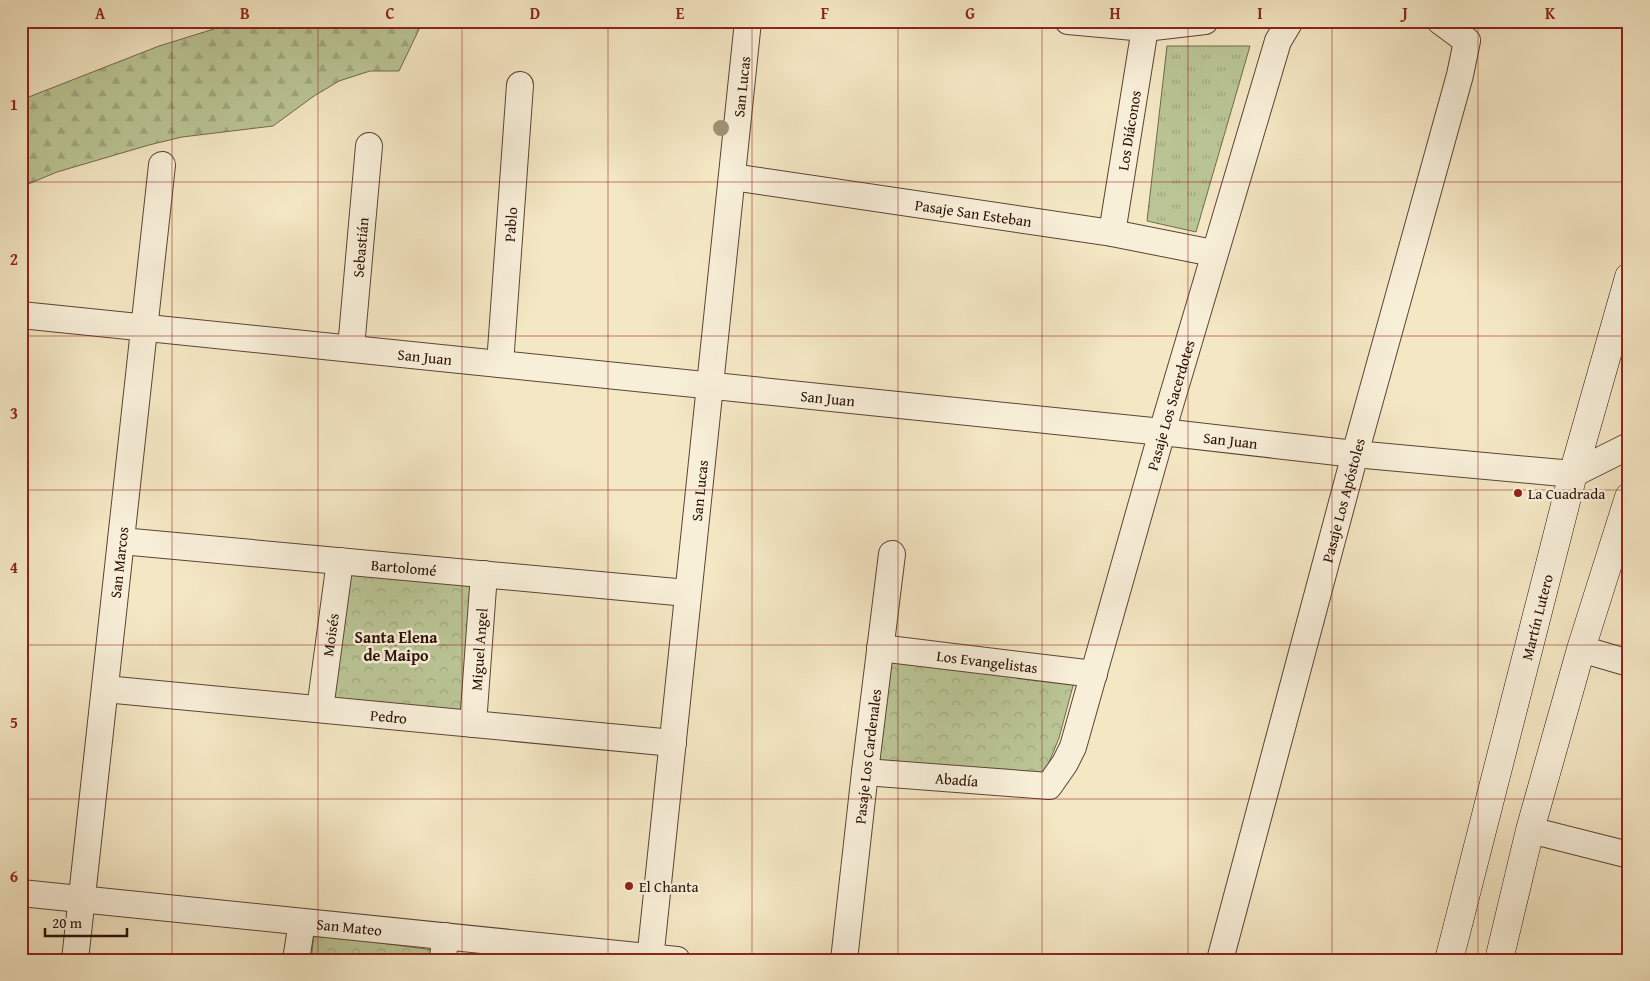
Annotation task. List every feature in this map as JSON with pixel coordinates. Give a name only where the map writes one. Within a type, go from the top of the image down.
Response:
[{"type":"main road","name":"Martín Lutero","points":[[1449,960],[1572,474],[1629,276]]},
{"type":"main road","points":[[1499,960],[1530,830],[1581,649],[1629,497]]},
{"type":"street","name":"San Lucas","points":[[650,958],[748,21]]},
{"type":"street","points":[[1068,21],[1145,28],[1205,21]]},
{"type":"street","name":"Pasaje Los Sacerdotes","points":[[1049,786],[1065,764],[1073,747],[1214,253],[1278,41],[1290,21]]},
{"type":"street","name":"Pasaje Los Apóstoles","points":[[1220,960],[1355,454],[1460,76],[1467,41],[1440,21]]},
{"type":"street","name":"Los Diáconos","points":[[1112,233],[1145,28]]},
{"type":"street","name":"Pablo","points":[[500,364],[520,85]]},
{"type":"street","name":"Sebastián","points":[[351,348],[369,146]]},
{"type":"street","name":"San Marcos","points":[[75,960],[162,165]]},
{"type":"street","name":"Pasaje San Esteban","points":[[732,177],[1112,233],[1214,253]]},
{"type":"street","name":"San Juan","points":[[21,314],[1162,432],[1355,454],[1572,474]]},
{"type":"street","points":[[1572,474],[1629,446]]},
{"type":"street","name":"Bartolomé","points":[[121,541],[687,593]]},
{"type":"street","name":"Pasaje Los Cardenales","points":[[844,960],[892,554]]},
{"type":"street","name":"Moisés","points":[[320,709],[340,561]]},
{"type":"street","name":"Miguel Angel","points":[[473,724],[484,574]]},
{"type":"street","name":"Los Evangelistas","points":[[880,648],[1094,674]]},
{"type":"street","points":[[1581,649],[1629,662]]},
{"type":"street","name":"Pedro","points":[[105,689],[673,743]]},
{"type":"street","name":"Abadía","points":[[865,772],[1049,786]]},
{"type":"street","points":[[1530,830],[1629,855]]},
{"type":"street","name":"San Mateo","points":[[21,893],[302,922],[444,948],[676,960]]},
{"type":"street","points":[[296,960],[302,922]]},
{"type":"green space","points":[[216,21],[423,21],[399,71],[370,71],[339,81],[314,96],[273,126],[182,137],[57,172],[21,187],[21,100],[159,46],[214,29]]},
{"type":"green space","points":[[1167,46],[1250,46],[1196,232],[1147,221]]},
{"type":"green space","name":"Santa Elena de Maipo","points":[[342,564],[480,580],[471,721],[324,706]]},
{"type":"green space","points":[[890,660],[1074,682],[1059,738],[1043,777],[877,763]]},
{"type":"green space","points":[[314,934],[433,950],[431,960],[311,960]]},
{"type":"place","name":"La Cuadrada","points":[[1518,493]]},
{"type":"place","name":"El Chanta","points":[[629,886]]},
{"type":"district","name":"Santa Elena de Maipo","points":[[396,646]]}]
